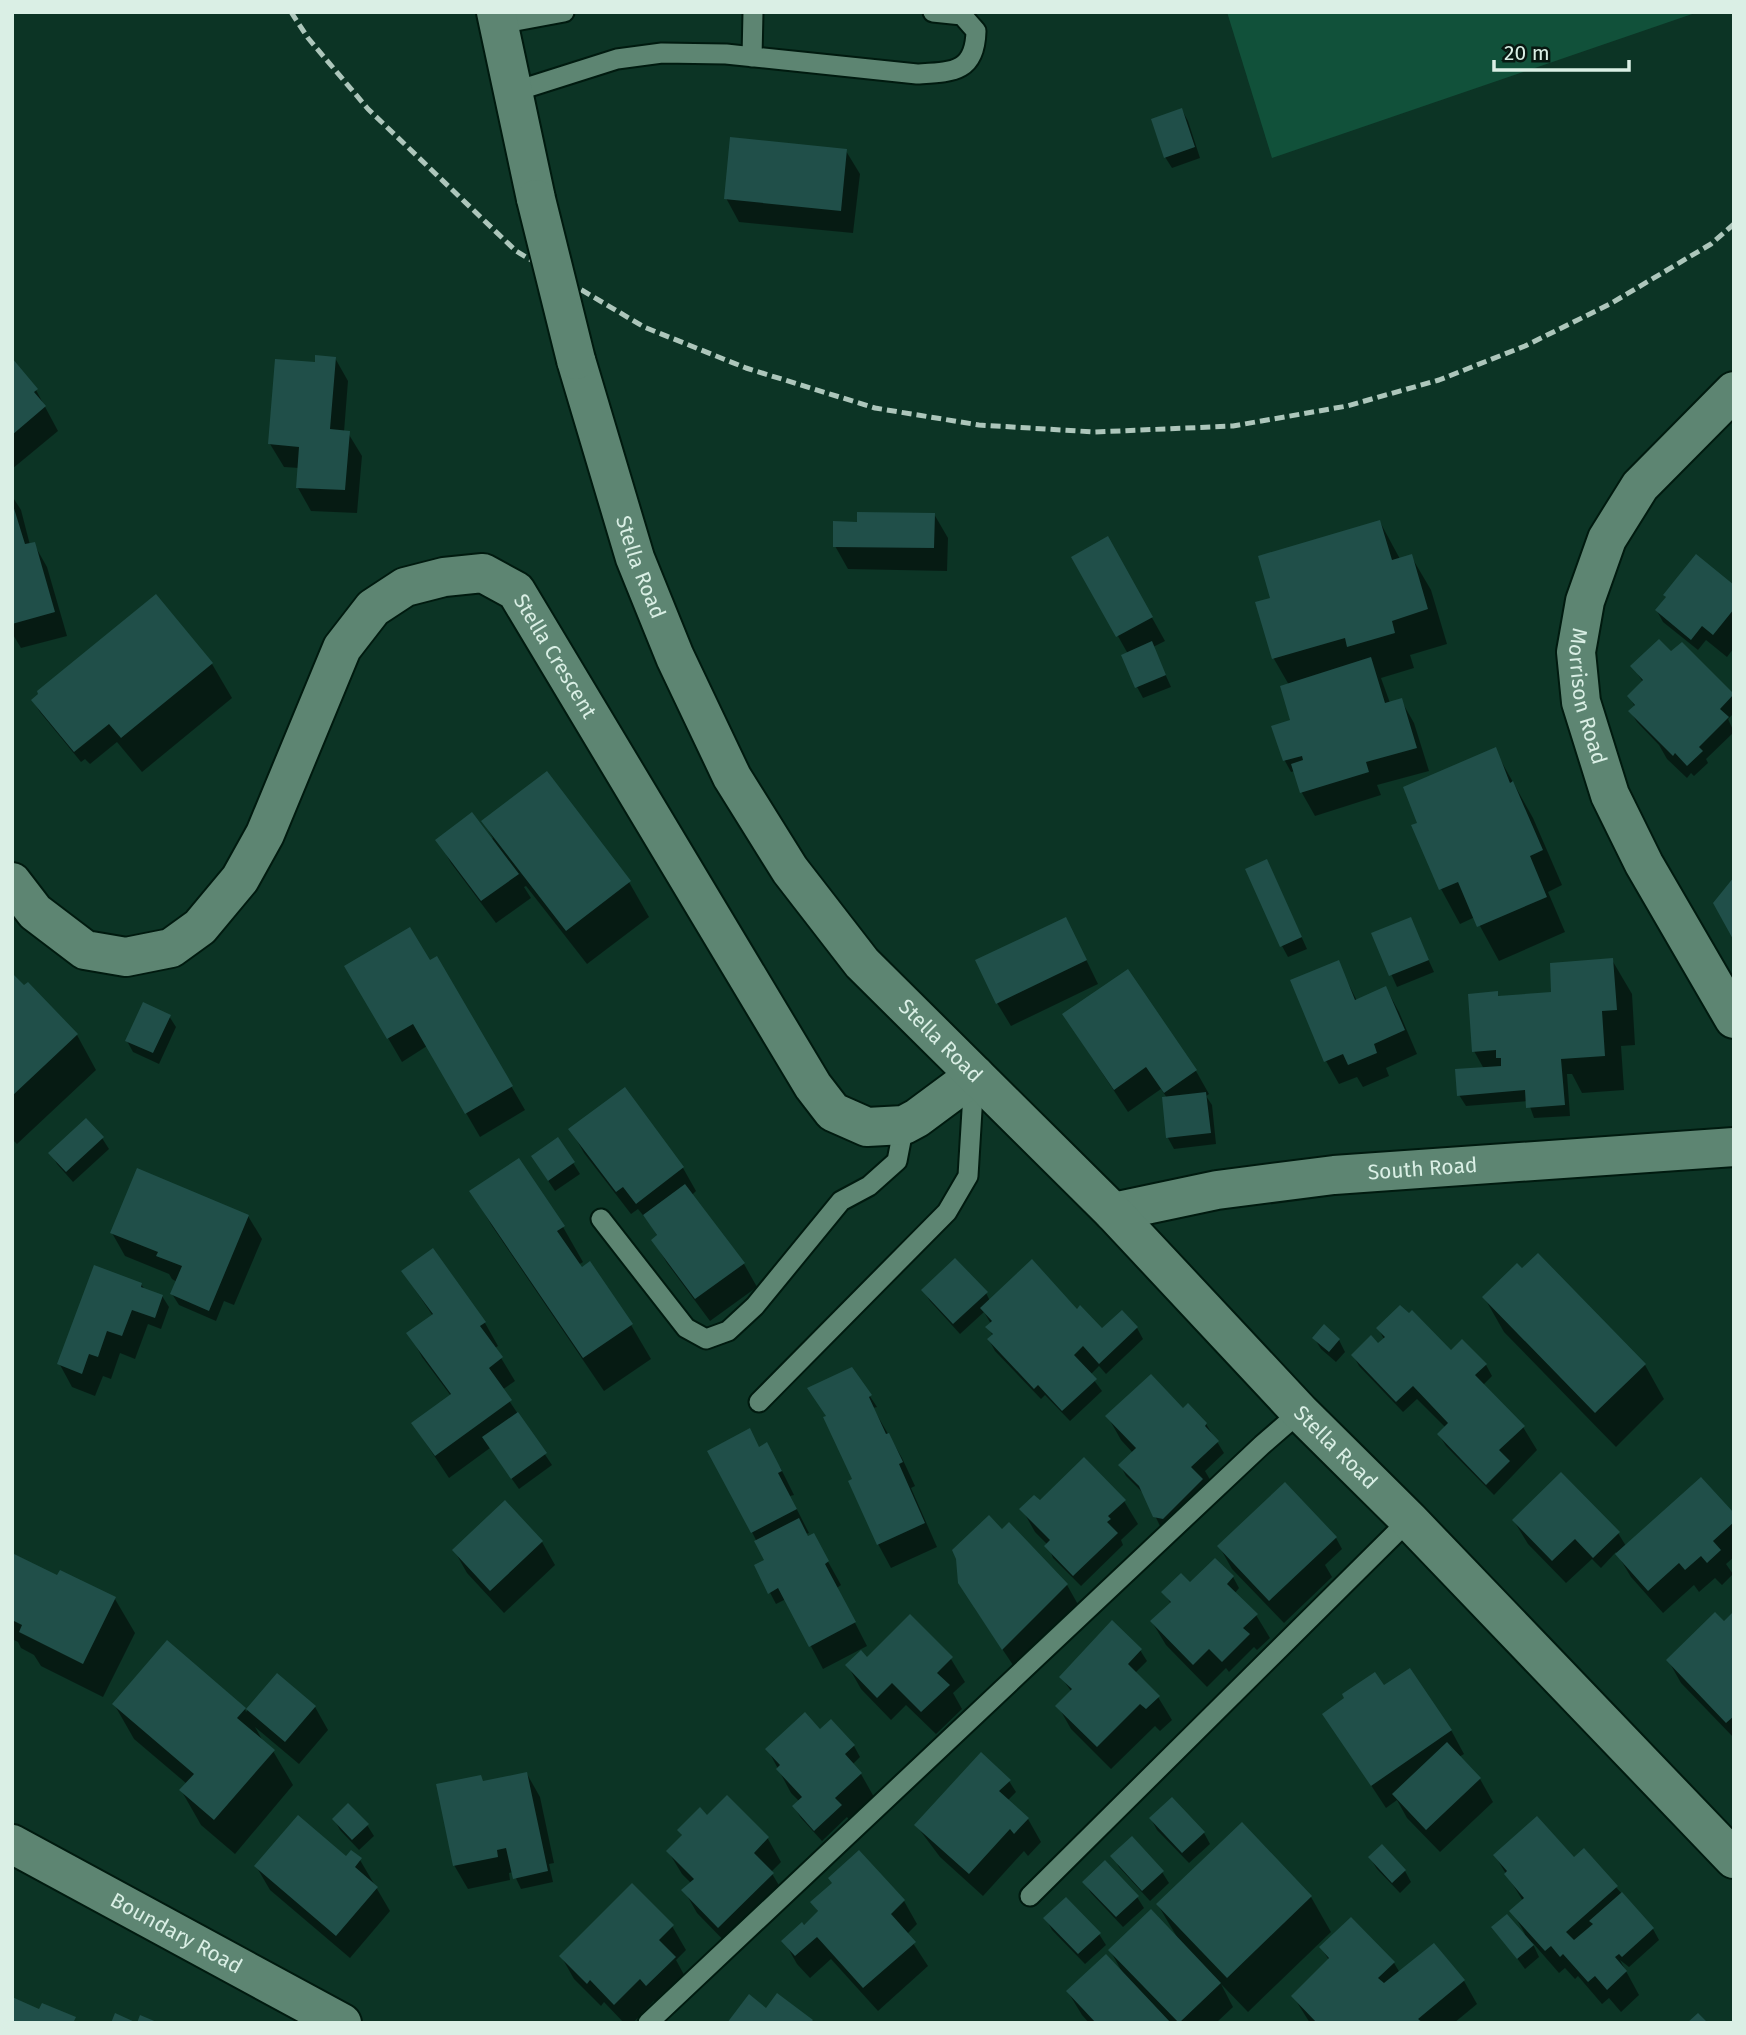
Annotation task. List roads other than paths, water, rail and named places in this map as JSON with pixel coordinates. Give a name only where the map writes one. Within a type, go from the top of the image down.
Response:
[{"type":"street","name":"Stella Road","points":[[497,18],[536,199],[576,360],[635,558],[674,657],[732,777],[790,870],[862,963],[1113,1212],[1300,1412],[1409,1520],[1734,1859]]},
{"type":"street","name":"Morrison Road","points":[[1734,391],[1640,486],[1606,540],[1585,601],[1576,652],[1581,702],[1610,795],[1644,864],[1734,1019]]},
{"type":"street","name":"Stella Crescent","points":[[12,882],[35,912],[85,950],[126,957],[171,948],[200,927],[240,879],[265,834],[342,648],[373,608],[405,587],[444,577],[483,573],[516,591],[813,1086],[833,1112],[867,1127],[904,1125],[975,1075]]},
{"type":"street","name":"South Road","points":[[1113,1212],[1217,1191],[1334,1175],[1734,1147]]},
{"type":"street","name":"Boundary Road","points":[[12,1844],[342,2023]]},
{"type":"lane","points":[[497,18],[564,12]]},
{"type":"lane","points":[[752,57],[753,12]]},
{"type":"lane","points":[[513,92],[617,60],[662,53],[726,54],[916,74],[945,72],[967,63],[976,48],[976,31],[962,15],[933,12]]},
{"type":"lane","points":[[760,1402],[947,1212],[968,1176],[975,1075]]},
{"type":"lane","points":[[601,1219],[686,1328],[706,1339],[728,1331],[755,1306],[841,1201],[869,1186],[897,1161],[904,1125]]},
{"type":"lane","points":[[648,2023],[1300,1412]]},
{"type":"lane","points":[[1030,1896],[1409,1520]]},
{"type":"railway","points":[[291,12],[308,38],[368,109],[516,251],[644,327],[746,368],[875,408],[979,425],[1095,432],[1233,426],[1347,406],[1439,380],[1525,346],[1610,304],[1711,244],[1734,224]]}]
